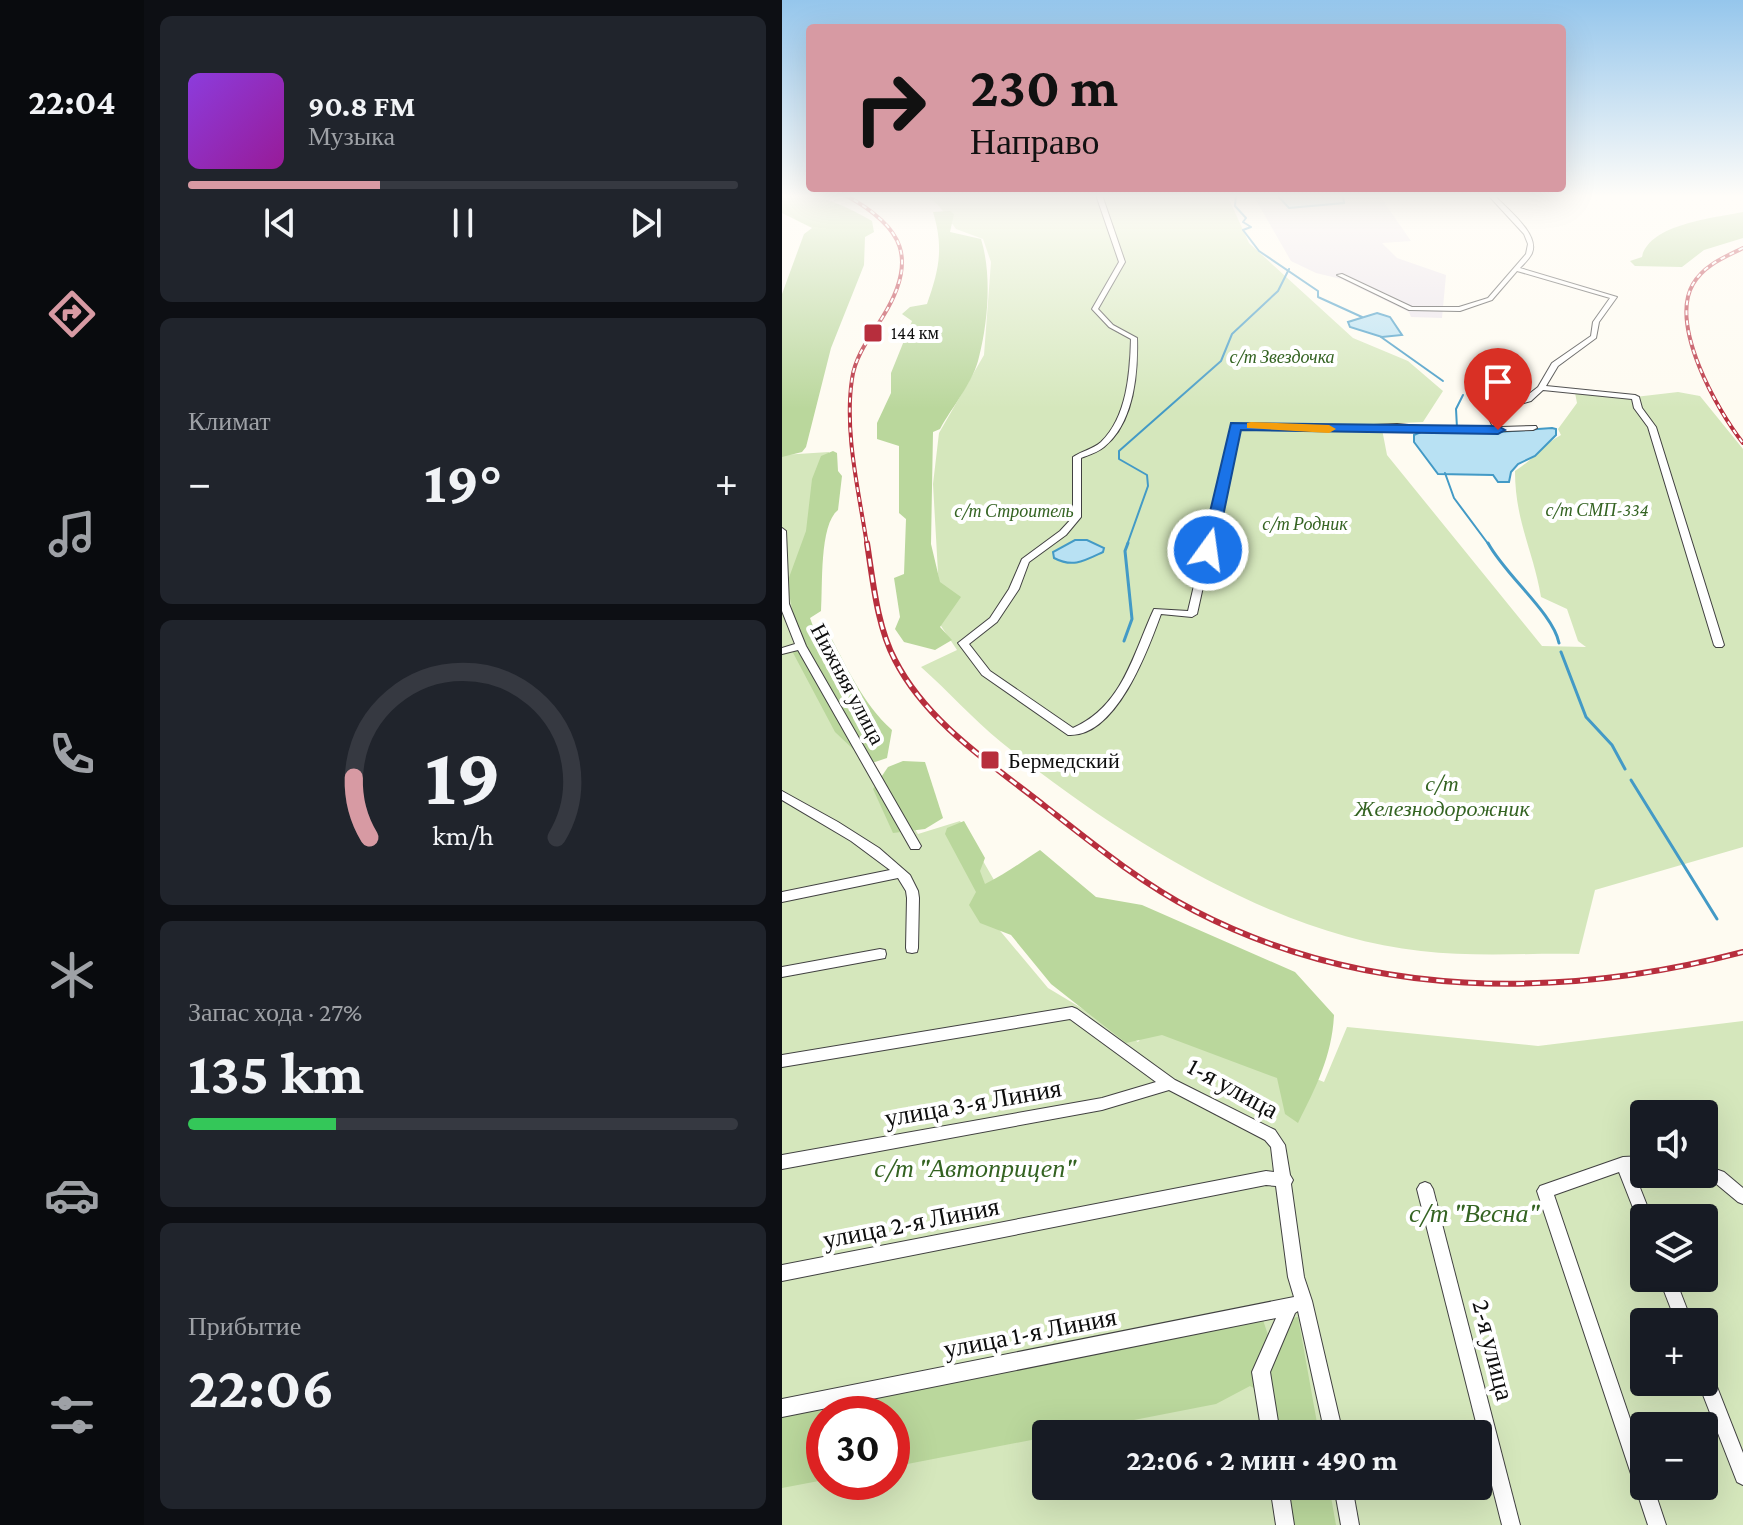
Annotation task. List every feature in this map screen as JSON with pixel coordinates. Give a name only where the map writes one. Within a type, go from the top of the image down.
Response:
[{"type":"street","points":[[1120,266],[1095,309],[1111,326],[1134,338],[1135,365],[1119,420],[1105,443],[1077,457],[1077,517],[1063,533],[1025,561],[1014,589],[994,620],[963,643],[986,673],[1072,733],[1090,728],[1107,714],[1146,642],[1157,611],[1192,614],[1235,426],[1533,428]]},
{"type":"street","points":[[1340,275],[1404,307],[1449,311],[1490,299],[1518,266]]},
{"type":"street","points":[[1498,430],[1491,414],[1502,406],[1528,399],[1541,388],[1555,365],[1594,337],[1596,322],[1614,297],[1516,269]]},
{"type":"street","points":[[1541,388],[1635,397],[1638,408],[1652,427],[1719,645]]},
{"type":"street","name":"Нижняя улица","points":[[782,531],[783,604],[801,646],[915,846]]},
{"type":"street","points":[[782,651],[801,646]]},
{"type":"street","points":[[782,795],[882,855],[900,873],[912,889],[912,948]]},
{"type":"street","points":[[782,897],[900,873]]},
{"type":"street","points":[[782,972],[880,954]]},
{"type":"street","name":"1-я улица","points":[[782,1061],[1072,1013],[1170,1084],[1270,1135],[1278,1145],[1285,1180],[1296,1304],[1330,1420]]},
{"type":"street","name":"улица 3-я Линия","points":[[782,1162],[1102,1104],[1170,1084]]},
{"type":"street","points":[[1623,1164],[1639,1204]]},
{"type":"street","points":[[1630,1164],[1545,1191],[1657,1525]]},
{"type":"street","points":[[1718,1177],[1743,1197]]},
{"type":"street","name":"улица 2-я Линия","points":[[782,1273],[1146,1200],[1266,1178],[1285,1180]]},
{"type":"street","name":"2-я улица","points":[[1425,1189],[1511,1525]]},
{"type":"street","points":[[1269,1420],[1261,1372],[1296,1304]]},
{"type":"street","name":"улица 1-я Линия","points":[[782,1408],[1296,1304]]},
{"type":"street","points":[[1712,1396],[1743,1476]]},
{"type":"street","points":[[1281,1500],[1285,1525]]},
{"type":"street","points":[[1346,1500],[1350,1525]]},
{"type":"shaded area","points":[[1302,266],[1421,266],[1446,275],[1442,318],[1411,317],[1409,312],[1341,279]]},
{"type":"green space","points":[[792,266],[864,266],[831,348],[806,447],[802,452],[782,457],[782,294]]},
{"type":"green space","points":[[938,266],[987,266],[985,329],[976,366],[968,385],[940,429],[933,432],[931,544],[940,582],[961,597],[940,627],[952,640],[935,650],[904,642],[895,629],[900,617],[894,578],[904,574],[906,519],[899,513],[899,446],[877,439],[877,423],[891,393],[891,373],[912,321],[902,314],[910,307],[927,304]]},
{"type":"green space","points":[[991,266],[1274,266],[1353,338],[1408,361],[1443,391],[1423,422],[1381,424],[1387,455],[1542,646],[1586,647],[1578,641],[1567,609],[1541,597],[1521,520],[1515,471],[1561,435],[1558,429],[1577,403],[1575,393],[1635,397],[1678,392],[1700,396],[1743,449],[1743,847],[1595,890],[1579,954],[1440,953],[1365,941],[1309,925],[1198,875],[1094,811],[1001,742],[921,667],[957,650],[941,626],[933,484],[939,433],[984,355]]},
{"type":"green space","points":[[833,451],[837,453],[838,471],[842,476],[838,510],[832,518],[825,542],[821,611],[810,618],[814,629],[827,630],[863,696],[892,730],[887,758],[869,764],[835,732],[791,649],[799,644],[787,583],[806,531],[812,479],[821,456]]},
{"type":"green space","points":[[829,452],[802,647],[918,834],[960,821],[994,880],[986,914],[1048,988],[1138,1042],[1159,1017],[1324,1082],[1347,1027],[1538,1046],[1743,1021],[1743,1525],[782,1525],[782,455]]},
{"type":"green space","points":[[903,761],[925,762],[943,818],[925,829],[893,833],[873,789],[888,767]]},
{"type":"green space","points":[[964,821],[985,858],[980,871],[985,884],[1040,850],[1096,897],[1142,905],[1295,972],[1334,1015],[1326,1058],[1298,1123],[1285,1114],[1277,1078],[1162,1035],[1126,1043],[1051,984],[1011,935],[980,923],[969,905],[976,892],[945,834],[947,828]]},
{"type":"green space","points":[[1298,1317],[1316,1420],[1268,1420],[1267,1395],[1250,1386],[1216,1404],[1134,1420],[1032,1420],[1032,1440],[910,1464],[910,1396],[870,1396],[1263,1320],[1269,1338],[1291,1318]]},
{"type":"green space","points":[[806,1408],[806,1483],[782,1488],[782,1413]]},
{"type":"green space","points":[[1280,1500],[1332,1500],[1336,1525],[1284,1525]]},
{"type":"water","points":[[1377,313],[1390,317],[1402,335],[1382,337],[1350,327],[1348,322]]},
{"type":"water","points":[[1556,429],[1556,435],[1535,456],[1518,464],[1511,472],[1509,482],[1498,482],[1493,475],[1438,474],[1414,442],[1414,435],[1421,432]]},
{"type":"water","points":[[1075,540],[1087,540],[1104,548],[1103,552],[1073,563],[1054,558],[1053,552]]},
{"type":"waterway","points":[[1281,266],[1288,271]]},
{"type":"waterway","points":[[1127,545],[1148,486],[1147,475],[1119,459],[1119,451],[1221,361],[1232,334],[1278,291],[1288,271]]},
{"type":"waterway","points":[[1288,271],[1318,291],[1318,297],[1362,317]]},
{"type":"waterway","points":[[1381,337],[1443,381]]},
{"type":"waterway","points":[[1457,428],[1456,409],[1463,395]]},
{"type":"waterway","points":[[1445,473],[1454,498],[1489,545]]},
{"type":"waterway","points":[[1124,641],[1132,619],[1125,551],[1128,543]]},
{"type":"waterway","points":[[1488,543],[1548,619],[1559,643]]},
{"type":"waterway","points":[[1561,652],[1586,717],[1612,745],[1625,769]]},
{"type":"waterway","points":[[1631,780],[1717,919]]},
{"type":"railway","points":[[867,545],[851,441],[852,379],[860,355],[893,297],[901,266]]},
{"type":"railway","points":[[1710,266],[1693,284],[1687,301],[1691,344],[1709,389],[1743,443]]},
{"type":"railway","points":[[867,543],[876,603],[889,647],[925,704],[983,759],[1100,849],[1195,911],[1260,940],[1327,961],[1395,975],[1464,982],[1534,983],[1604,978],[1674,968],[1743,952]]},
{"type":"slow traffic","points":[[1251,426],[1329,429]]},
{"type":"place","name":"144 км","points":[[873,333]]},
{"type":"place","name":"Бермедский","points":[[990,760]]},
{"type":"route","points":[[1208,550],[1235,426],[1328,429],[1397,426],[1456,431],[1498,430]]},
{"type":"park label","name":"с/т Звездочка","points":[[1282,357]]},
{"type":"park label","name":"с/т СМП-334","points":[[1597,510]]},
{"type":"park label","name":"с/т Строитель","points":[[1014,511]]},
{"type":"park label","name":"с/т Родник","points":[[1305,524]]},
{"type":"park label","name":"с/т Железнодорожник","points":[[1442,796]]},
{"type":"park label","name":"с/т \"Автоприцеп\"","points":[[975,1168]]},
{"type":"park label","name":"с/т \"Весна\"","points":[[1474,1213]]}]
